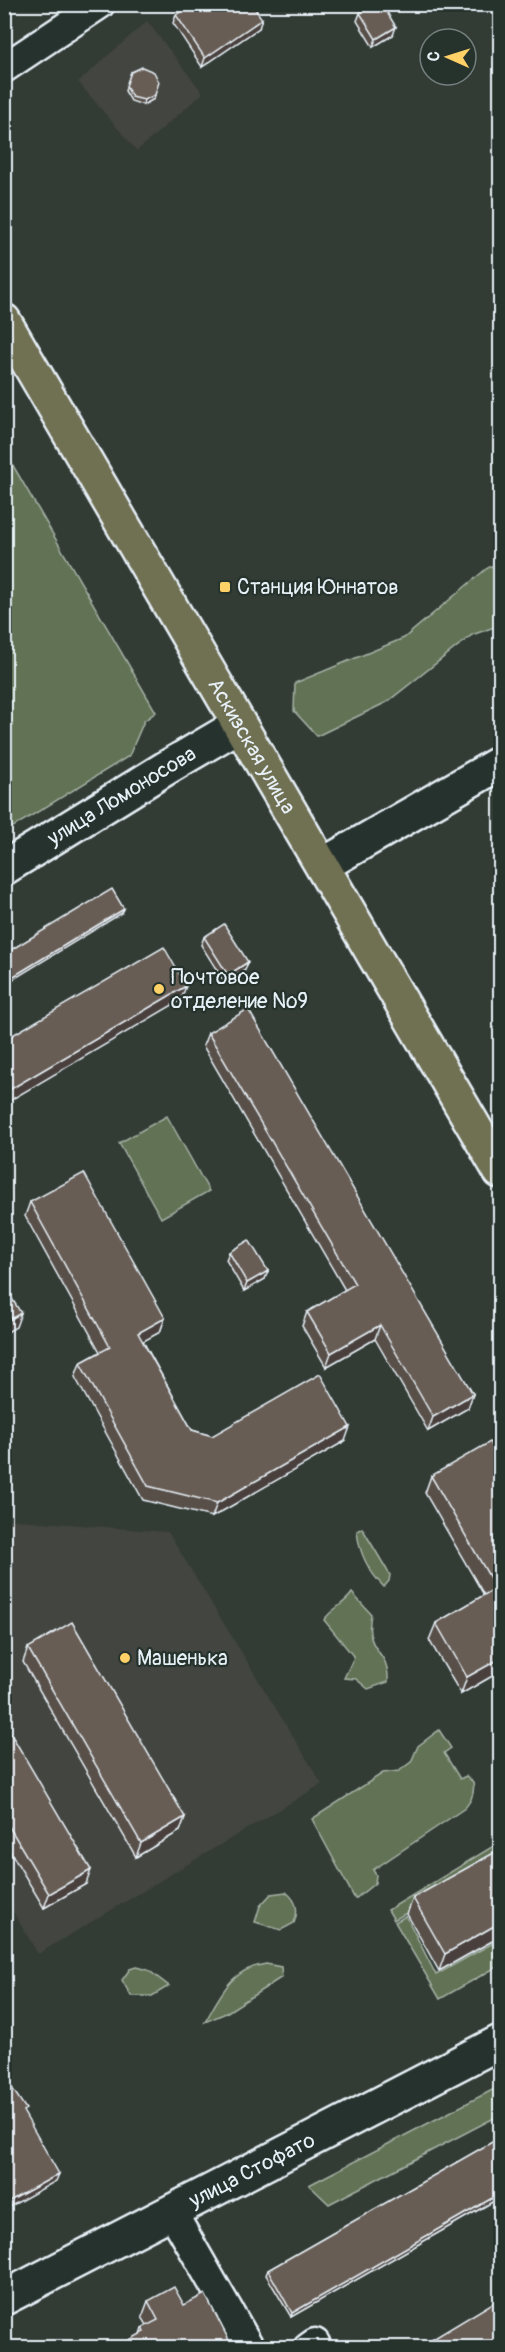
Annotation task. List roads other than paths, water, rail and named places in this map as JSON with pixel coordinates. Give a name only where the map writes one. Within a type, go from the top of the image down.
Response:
[{"type":"main road","name":"Аскизская улица","points":[[4,321],[501,1171]]},
{"type":"street","points":[[4,68],[100,4]]},
{"type":"street","name":"улица Ломоносова","points":[[4,868],[240,725]]},
{"type":"street","points":[[323,865],[501,763]]},
{"type":"street","name":"улица Стофато","points":[[4,2298],[501,2042]]},
{"type":"street","points":[[172,2212],[250,2348]]},
{"type":"street","points":[[308,2348],[315,2343],[317,2348]]},
{"type":"place","name":"Станция Юннатов","points":[[225,587]]},
{"type":"place","name":"Почтовое отделение №9","points":[[159,989]]},
{"type":"place","name":"Машенька","points":[[125,1658]]}]
